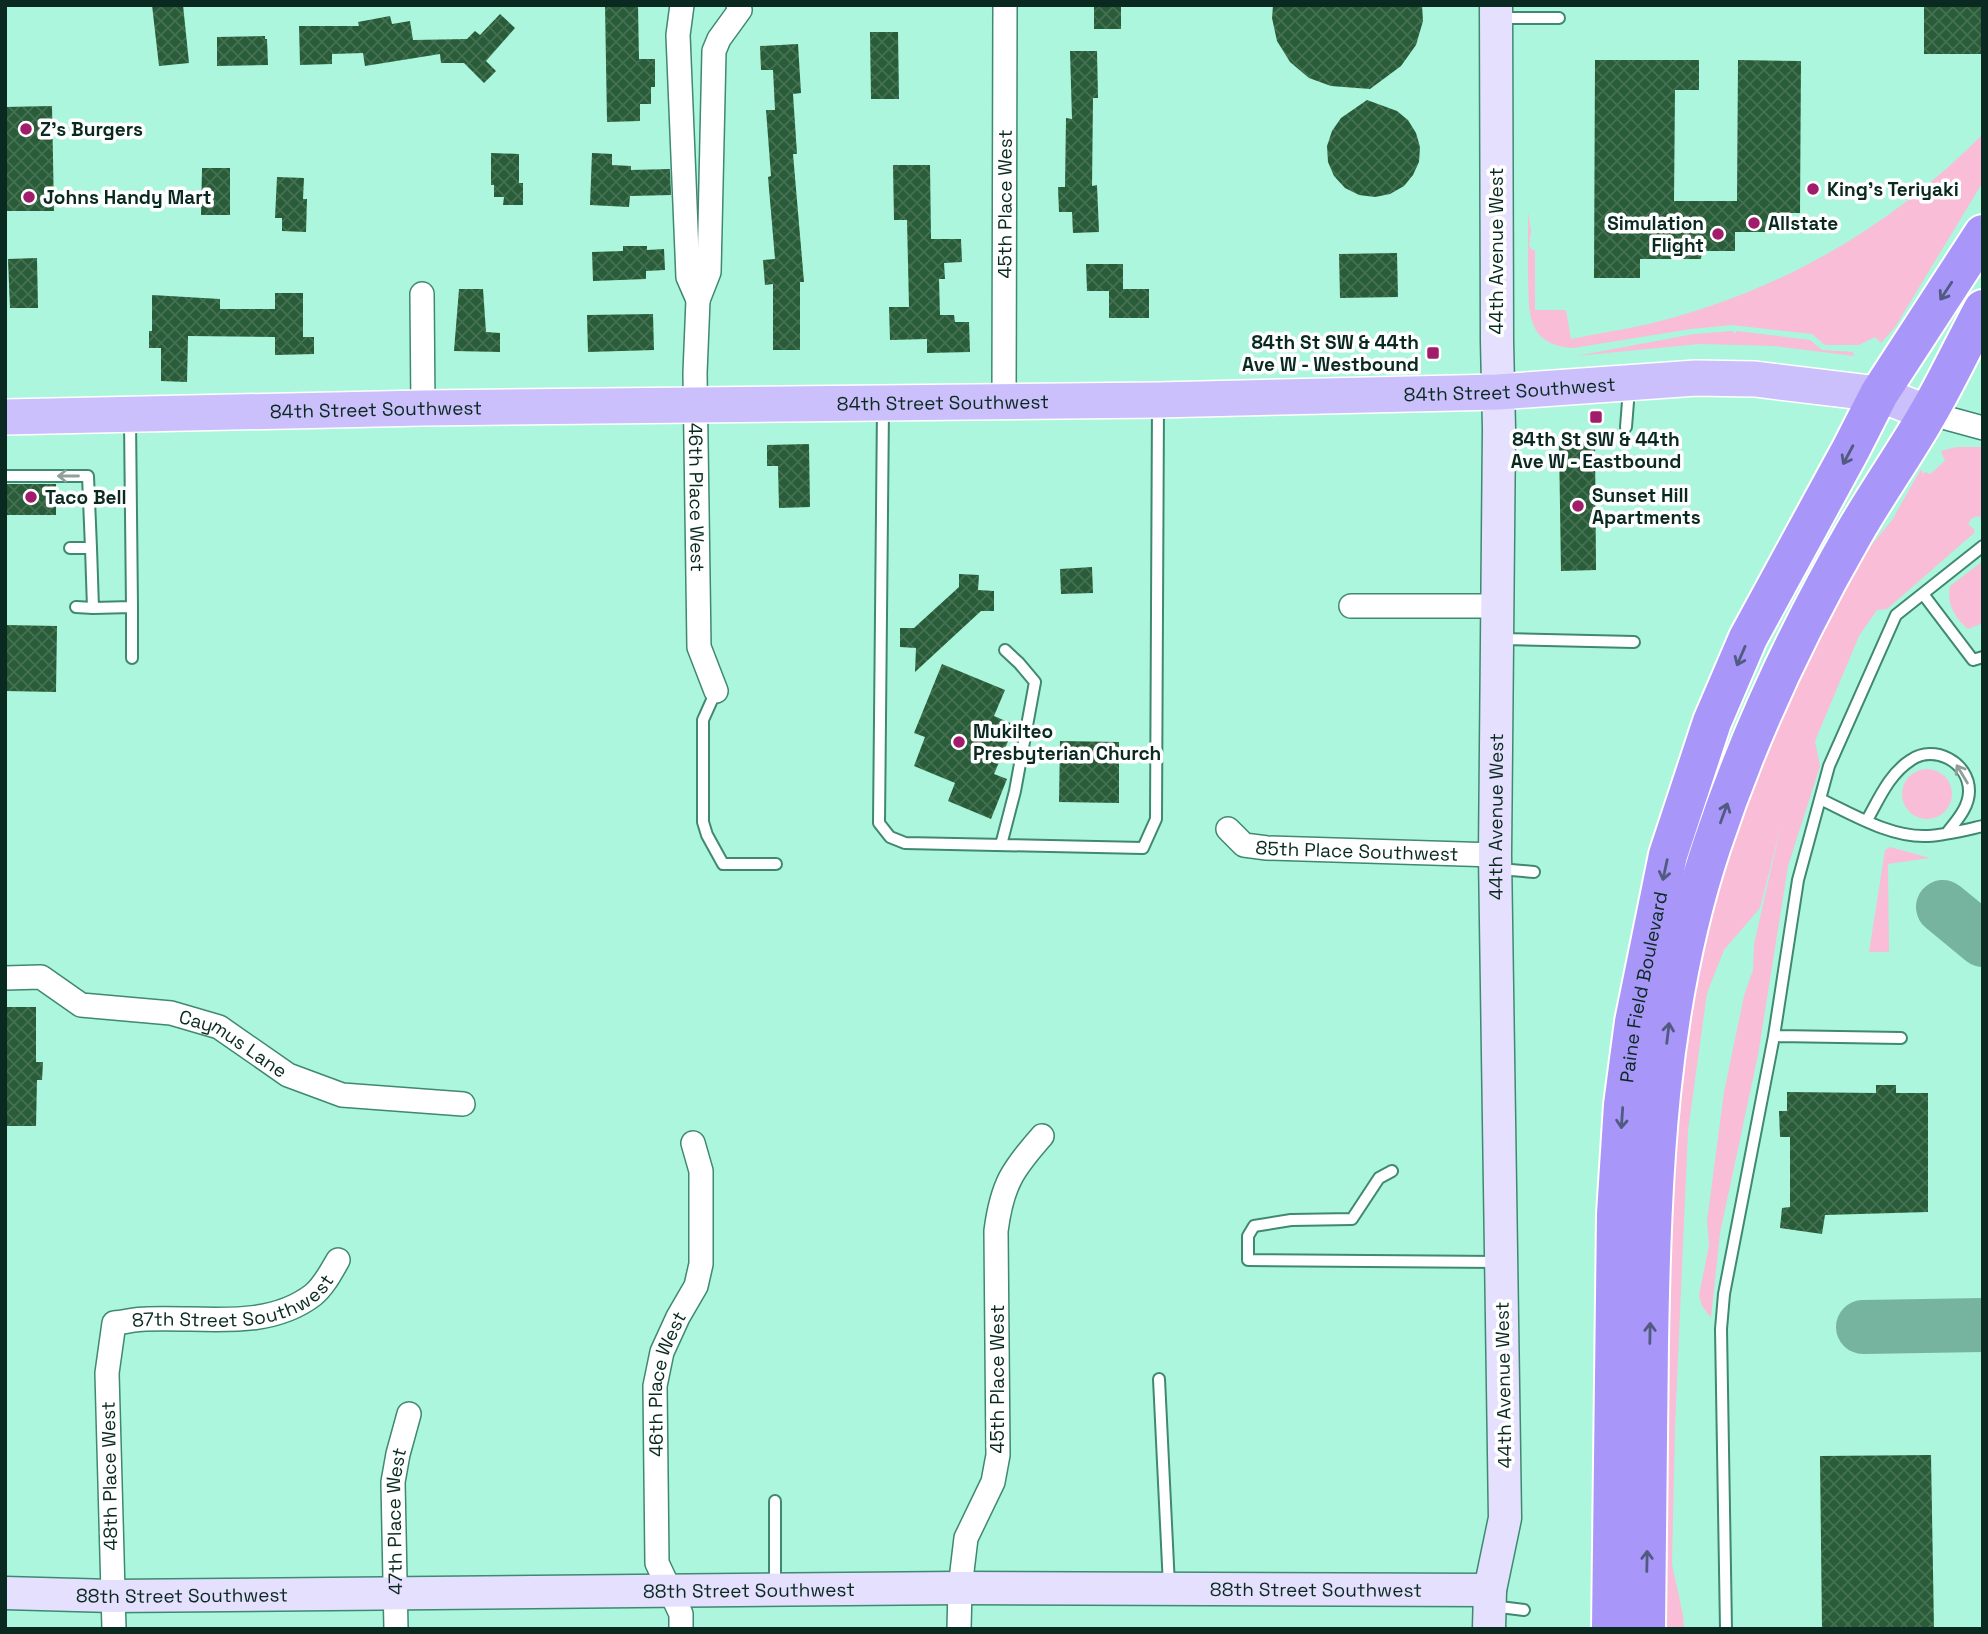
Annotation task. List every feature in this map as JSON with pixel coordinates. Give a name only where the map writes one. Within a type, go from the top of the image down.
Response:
[{"type":"highway","points":[[1879,394],[1983,234]]},
{"type":"highway","points":[[1928,413],[1983,309]]},
{"type":"highway","name":"Paine Field Boulevard","points":[[1611,1629],[1616,1214],[1623,1105],[1634,1022],[1668,855],[1712,723],[1748,638],[1879,394]]},
{"type":"highway","name":"Paine Field Boulevard","points":[[1646,1629],[1651,1214],[1657,1121],[1669,1023],[1686,933],[1711,847],[1741,766],[1794,646],[1854,533],[1928,413]]},
{"type":"main road","name":"84th Street Southwest","points":[[5,417],[423,408],[1158,400],[1499,392],[1696,378],[1755,379],[1879,394],[1928,413]]},
{"type":"street","name":"46th Place West","points":[[682,5],[678,35],[688,277],[698,300]]},
{"type":"street","name":"46th Place West","points":[[716,691],[699,647],[696,406],[698,300],[709,272],[714,51],[719,39],[740,10],[738,5]]},
{"type":"street","name":"45th Place West","points":[[1004,402],[1005,5]]},
{"type":"street","name":"44th Avenue West","points":[[1490,1608],[1505,1518],[1495,862],[1499,392],[1496,12]]},
{"type":"street","points":[[422,294],[423,408]]},
{"type":"street","name":"84th Street Southwest","points":[[1928,413],[1983,428]]},
{"type":"street","points":[[1351,606],[1497,606]]},
{"type":"street","name":"85th Place Southwest","points":[[1228,829],[1244,845],[1266,848],[1495,862]]},
{"type":"street","name":"Caymus Lane","points":[[5,978],[41,977],[76,1007],[139,1014],[171,1013],[219,1027],[288,1075],[342,1095],[463,1104]]},
{"type":"street","name":"45th Place West","points":[[959,1629],[960,1588],[966,1538],[996,1469],[996,1231],[999,1210],[1016,1165],[1042,1136]]},
{"type":"street","name":"46th Place West","points":[[681,1629],[681,1614],[657,1563],[655,1386],[662,1352],[696,1286],[701,1264],[701,1171],[694,1143]]},
{"type":"street","name":"87th Street Southwest","points":[[114,1324],[146,1319],[243,1319],[273,1314],[297,1306],[315,1293],[338,1260]]},
{"type":"street","name":"48th Place West","points":[[114,1324],[107,1373],[114,1629]]},
{"type":"street","name":"47th Place West","points":[[396,1629],[393,1482],[410,1414]]},
{"type":"street","name":"88th Street Southwest","points":[[5,1593],[112,1596],[775,1589],[1169,1589],[1490,1608]]},
{"type":"lane","points":[[1496,12],[1559,19]]},
{"type":"lane","points":[[1626,427],[1629,382]]},
{"type":"lane","points":[[883,404],[879,823],[890,837],[905,843],[1143,848],[1156,819],[1158,400]]},
{"type":"lane","points":[[130,414],[132,658]]},
{"type":"lane","points":[[5,476],[88,476],[93,608]]},
{"type":"lane","points":[[1726,1629],[1721,1329],[1724,1294],[1774,1036],[1798,880],[1829,766],[1896,615],[1983,546]]},
{"type":"lane","points":[[70,548],[91,548]]},
{"type":"lane","points":[[1923,594],[1973,660],[1983,657]]},
{"type":"lane","points":[[76,607],[132,607]]},
{"type":"lane","points":[[1497,639],[1634,642]]},
{"type":"lane","points":[[1001,845],[1015,791],[1035,682],[1005,650]]},
{"type":"lane","points":[[716,691],[703,720],[703,822],[707,835],[723,864],[776,864]]},
{"type":"lane","points":[[1867,820],[1899,769],[1920,755],[1933,753],[1946,757],[1957,765],[1965,776],[1969,789],[1968,801],[1962,814],[1947,833]]},
{"type":"lane","points":[[1820,799],[1897,832],[1914,835],[1947,833],[1983,826]]},
{"type":"lane","points":[[1495,862],[1534,872]]},
{"type":"lane","points":[[1774,1036],[1901,1038]]},
{"type":"lane","points":[[1392,1171],[1378,1178],[1352,1219],[1290,1220],[1254,1226],[1248,1237],[1248,1260],[1501,1262]]},
{"type":"lane","points":[[1159,1379],[1169,1589]]},
{"type":"lane","points":[[775,1501],[775,1589]]},
{"type":"lane","points":[[1490,1608],[1524,1610]]},
{"type":"shaded area","points":[[1983,134],[1983,182],[1895,327],[1881,343],[1875,337],[1859,345],[1825,345],[1812,334],[1732,325],[1573,348],[1546,340],[1538,333],[1533,323],[1529,299],[1528,212],[1531,231],[1529,245],[1535,250],[1535,310],[1566,310],[1571,339],[1675,317],[1761,287],[1802,268],[1841,246],[1915,195]]},
{"type":"shaded area","points":[[1733,331],[1734,334],[1737,331],[1810,340],[1822,350],[1853,352],[1854,356],[1775,346],[1699,344],[1576,356],[1694,334]]},
{"type":"shaded area","points":[[1956,447],[1983,447],[1983,522],[1979,516],[1972,518],[1968,524],[1974,529],[1974,533],[1887,609],[1877,610],[1859,636],[1815,741],[1820,766],[1788,866],[1758,1055],[1720,1233],[1711,1318],[1702,1306],[1699,1295],[1709,1245],[1707,1221],[1724,1092],[1744,996],[1753,970],[1754,944],[1781,825],[1760,908],[1724,950],[1707,993],[1688,1131],[1675,1427],[1672,1564],[1684,1629],[1660,1629],[1671,1129],[1709,906],[1771,733],[1856,564],[1892,520],[1921,469],[1923,474],[1930,474],[1945,461],[1941,451]]},
{"type":"shaded area","points":[[1983,561],[1983,623],[1968,629],[1953,610],[1949,598],[1950,586]]},
{"type":"shaded area","points":[[1927,769],[1944,777],[1952,794],[1944,811],[1927,819],[1910,811],[1902,794],[1910,777]]},
{"type":"shaded area","points":[[1890,847],[1930,858],[1888,864],[1889,952],[1869,952],[1885,850]]},
{"type":"building","points":[[152,5],[183,5],[189,63],[159,66]]},
{"type":"building","points":[[605,5],[638,5],[639,59],[655,59],[655,87],[651,87],[651,104],[640,104],[640,121],[607,122]]},
{"type":"building","points":[[1094,5],[1121,5],[1121,29],[1094,29]]},
{"type":"building","points":[[1273,5],[1422,5],[1423,21],[1416,45],[1401,66],[1370,89],[1331,86],[1309,78],[1290,62],[1277,41],[1272,18]]},
{"type":"building","points":[[1924,5],[1983,5],[1983,54],[1924,54]]},
{"type":"building","points":[[500,14],[515,28],[486,61],[496,71],[484,83],[464,63],[441,63],[440,54],[365,66],[363,53],[332,54],[332,64],[300,65],[299,26],[359,26],[358,22],[390,16],[392,24],[410,21],[413,40],[467,39],[475,31],[480,35]]},
{"type":"building","points":[[870,32],[898,32],[899,99],[871,99]]},
{"type":"building","points":[[265,36],[268,65],[217,66],[217,37]]},
{"type":"building","points":[[798,44],[801,93],[793,94],[797,154],[793,154],[804,282],[800,282],[800,350],[773,350],[773,284],[765,285],[763,260],[775,259],[766,110],[775,110],[773,70],[761,70],[760,46]]},
{"type":"building","points":[[1070,51],[1097,51],[1098,98],[1093,98],[1092,186],[1097,185],[1099,232],[1073,233],[1072,212],[1059,212],[1058,187],[1065,187],[1066,118],[1072,119]]},
{"type":"building","points":[[1595,60],[1699,60],[1699,90],[1675,90],[1674,201],[1737,201],[1738,60],[1801,61],[1800,213],[1777,213],[1777,232],[1735,232],[1735,251],[1702,251],[1701,259],[1640,259],[1640,278],[1594,278]]},
{"type":"building","points":[[1367,100],[1397,111],[1408,120],[1420,147],[1419,162],[1404,186],[1390,194],[1375,197],[1359,195],[1345,188],[1334,176],[1328,162],[1327,146],[1332,131],[1341,118]]},
{"type":"building","points":[[52,106],[54,211],[6,211],[5,107]]},
{"type":"building","points":[[491,153],[519,154],[519,183],[523,183],[523,205],[503,205],[504,197],[494,197],[494,185],[491,185]]},
{"type":"building","points":[[592,153],[612,154],[612,165],[631,166],[631,170],[670,169],[671,195],[630,196],[629,207],[590,205]]},
{"type":"building","points":[[893,165],[930,165],[931,239],[961,239],[962,262],[944,263],[945,279],[939,279],[940,315],[954,315],[955,322],[969,322],[970,352],[927,353],[927,339],[890,340],[889,307],[909,307],[907,220],[894,220]]},
{"type":"building","points":[[202,168],[230,168],[230,215],[201,215]]},
{"type":"building","points":[[277,177],[304,178],[303,199],[307,199],[306,232],[282,231],[282,218],[275,218]]},
{"type":"building","points":[[623,246],[647,246],[647,250],[664,249],[665,270],[646,271],[646,279],[593,281],[592,252],[623,251]]},
{"type":"building","points":[[1397,253],[1398,297],[1340,298],[1339,254]]},
{"type":"building","points":[[37,258],[38,308],[10,308],[8,259]]},
{"type":"building","points":[[1086,264],[1123,264],[1123,289],[1149,289],[1149,318],[1109,318],[1109,291],[1087,291]]},
{"type":"building","points":[[459,289],[483,289],[486,332],[500,333],[500,352],[454,351]]},
{"type":"building","points":[[275,293],[303,293],[303,337],[314,337],[314,354],[275,355],[275,337],[188,336],[187,382],[161,381],[161,348],[149,348],[152,295],[220,299],[220,309],[275,309]]},
{"type":"building","points":[[653,314],[654,350],[588,352],[587,315]]},
{"type":"building","name":"Sunset Hill Apartments","points":[[1559,442],[1595,442],[1596,570],[1561,571]]},
{"type":"building","points":[[809,444],[810,507],[779,508],[778,466],[767,466],[767,445]]},
{"type":"building","name":"Taco Bell","points":[[5,484],[56,484],[56,515],[5,515]]},
{"type":"building","points":[[1092,567],[1093,593],[1061,594],[1060,569]]},
{"type":"building","points":[[959,574],[979,575],[978,590],[994,591],[994,611],[981,611],[915,672],[916,648],[900,647],[900,628],[914,628],[959,587]]},
{"type":"building","points":[[5,625],[57,626],[56,692],[5,691]]},
{"type":"building","points":[[942,664],[1005,690],[994,716],[1015,725],[994,774],[1007,779],[991,819],[948,801],[955,783],[914,766],[925,737],[914,733]]},
{"type":"building","points":[[1060,741],[1119,742],[1119,803],[1059,802]]},
{"type":"building","points":[[5,1007],[36,1007],[36,1062],[43,1062],[42,1080],[37,1080],[36,1126],[5,1126]]},
{"type":"building","points":[[1876,1085],[1896,1085],[1896,1093],[1928,1093],[1928,1212],[1825,1215],[1822,1234],[1780,1228],[1782,1208],[1790,1207],[1790,1137],[1780,1137],[1779,1111],[1787,1111],[1787,1092],[1876,1093]]},
{"type":"building","points":[[1931,1455],[1934,1629],[1822,1629],[1820,1456]]},
{"type":"taxiway","points":[[1943,907],[1983,940]]},
{"type":"taxiway","points":[[1863,1327],[1983,1325]]},
{"type":"place","name":"Z's Burgers","points":[[26,129]]},
{"type":"place","name":"King's Teriyaki","points":[[1813,189]]},
{"type":"place","name":"Johns Handy Mart","points":[[29,197]]},
{"type":"place","name":"Allstate","points":[[1754,223]]},
{"type":"place","name":"Simulation Flight","points":[[1718,234]]},
{"type":"place","name":"84th St SW & 44th Ave W - Westbound","points":[[1433,353]]},
{"type":"place","name":"84th St SW & 44th Ave W - Eastbound","points":[[1596,417]]},
{"type":"place","name":"Taco Bell","points":[[31,497]]},
{"type":"place","name":"Sunset Hill Apartments","points":[[1578,506]]},
{"type":"place","name":"Mukilteo Presbyterian Church","points":[[959,742]]}]
